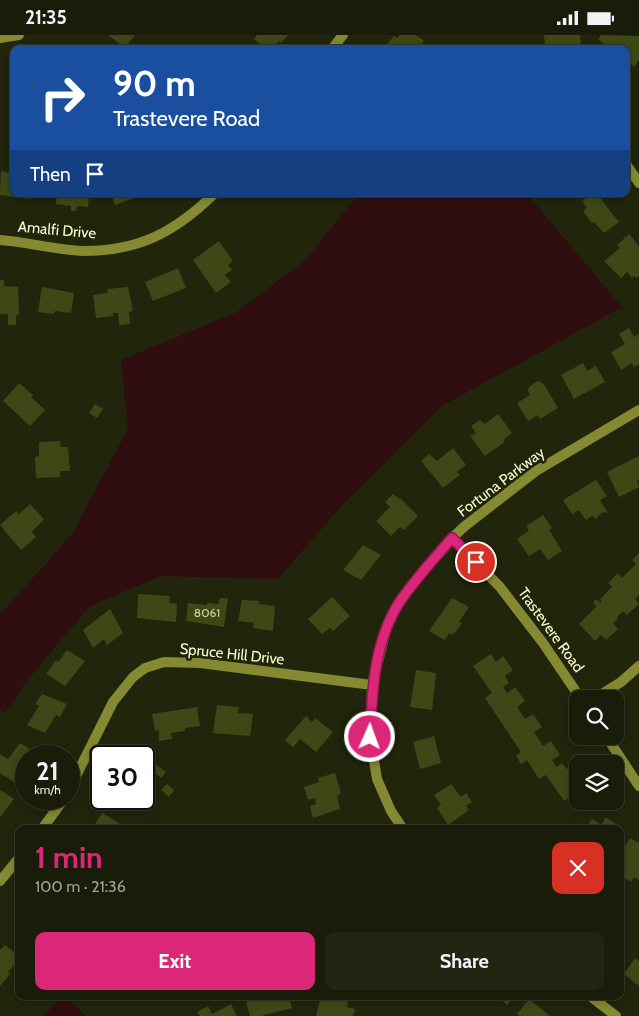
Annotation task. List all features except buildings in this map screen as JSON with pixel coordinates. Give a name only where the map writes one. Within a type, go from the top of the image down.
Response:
[{"type":"street","points":[[0,38],[19,35]]},
{"type":"street","points":[[335,45],[343,35]]},
{"type":"street","points":[[630,170],[639,183]]},
{"type":"street","name":"Amalfi Drive","points":[[0,240],[83,251],[125,248],[164,233],[187,219],[211,197]]},
{"type":"street","name":"Fortuna Parkway","points":[[400,825],[391,811],[377,779],[370,737],[372,685],[386,630],[398,604],[452,538],[536,471],[639,411]]},
{"type":"street","name":"Trastevere Road","points":[[452,538],[500,587],[543,643],[575,690]]},
{"type":"street","name":"Spruce Hill Drive","points":[[80,768],[113,702],[133,677],[145,668],[164,662],[200,663],[372,685]]},
{"type":"street","points":[[608,690],[621,682],[639,666]]},
{"type":"street","points":[[612,745],[639,786]]},
{"type":"street","points":[[45,825],[56,810]]},
{"type":"street","points":[[0,881],[15,863]]},
{"type":"street","points":[[595,1000],[616,1016]]},
{"type":"shaded area","points":[[356,197],[530,197],[622,307],[442,406],[343,504],[278,579],[161,576],[90,606],[34,672],[5,713],[0,710],[0,615],[72,534],[128,429],[121,360],[237,312],[306,260]]},
{"type":"shaded area","points":[[58,1000],[68,1000],[86,1016],[44,1016]]},
{"type":"route","points":[[370,737],[372,685],[386,630],[398,604],[452,538],[476,562]]}]
